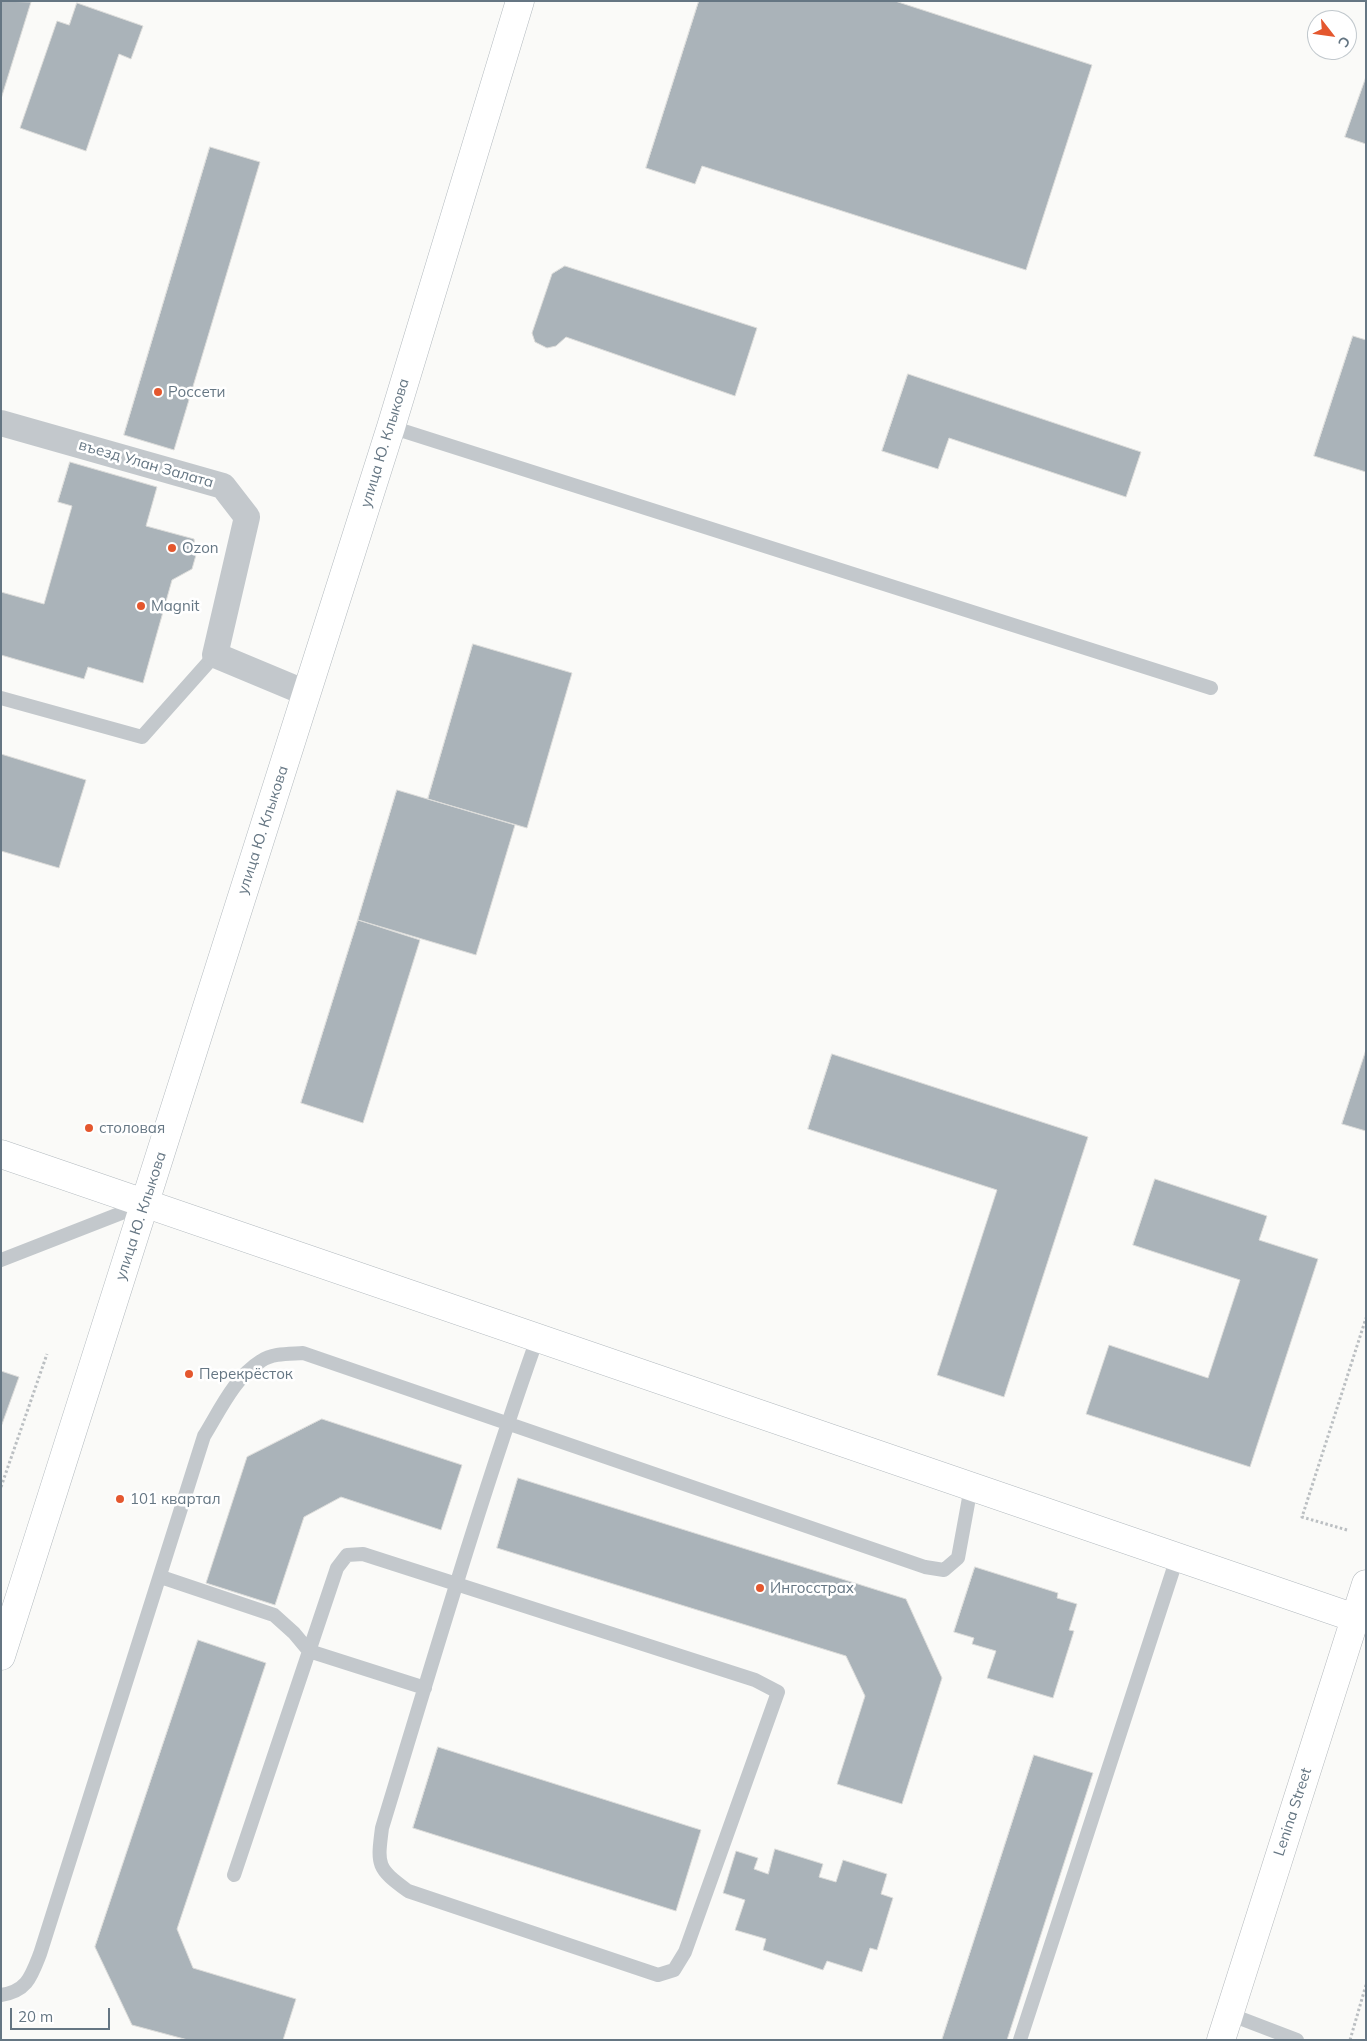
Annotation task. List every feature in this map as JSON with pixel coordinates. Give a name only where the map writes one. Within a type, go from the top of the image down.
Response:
[{"type":"main road","name":"улица Ю. Клыкова","points":[[1,1656],[391,427],[520,1]]},
{"type":"main road","points":[[1,1154],[1355,1618]]},
{"type":"main road","name":"Lenina Street","points":[[1221,2040],[1366,1584]]},
{"type":"street","name":"въезд Улан Залата","points":[[1,423],[223,486],[246,517],[215,655]]},
{"type":"street","points":[[215,655],[306,693]]},
{"type":"lane","points":[[391,427],[1211,688]]},
{"type":"lane","points":[[1,698],[142,736],[215,655]]},
{"type":"lane","points":[[1,1260],[145,1204]]},
{"type":"lane","points":[[234,1875],[337,1568],[347,1555],[363,1554],[457,1585],[755,1680],[778,1692],[685,1952],[674,1970],[658,1974],[649,1972],[408,1891],[385,1874],[378,1854],[382,1828],[425,1688],[457,1585],[507,1424],[537,1339]]},
{"type":"lane","points":[[1,1995],[16,1992],[30,1979],[40,1954],[161,1577],[204,1436],[245,1374],[262,1360],[281,1354],[303,1353],[925,1567],[944,1570],[958,1558],[971,1487]]},
{"type":"lane","points":[[1020,2040],[1177,1558]]},
{"type":"lane","points":[[161,1577],[274,1614],[309,1651],[425,1688]]},
{"type":"lane","points":[[1229,2014],[1297,2040]]},
{"type":"path","points":[[1347,1530],[1302,1517],[1366,1318]]},
{"type":"path","points":[[1,1487],[47,1354]]},
{"type":"path","points":[[1350,2040],[1366,1985]]},
{"type":"building","points":[[1,1],[31,2],[1,99]]},
{"type":"building","points":[[699,1],[895,1],[1092,65],[1026,270],[702,166],[695,184],[646,168]]},
{"type":"building","points":[[77,3],[143,26],[131,59],[119,54],[86,151],[20,128],[57,21],[69,25]]},
{"type":"building","points":[[1366,77],[1366,144],[1345,137]]},
{"type":"building","points":[[210,147],[260,162],[174,450],[124,435]]},
{"type":"building","points":[[565,266],[757,328],[735,396],[566,337],[556,346],[547,348],[535,342],[532,333],[552,274]]},
{"type":"building","points":[[1353,336],[1366,340],[1366,472],[1314,456]]},
{"type":"building","points":[[908,374],[1141,452],[1126,497],[949,438],[938,469],[882,451]]},
{"type":"building","points":[[70,462],[157,487],[146,526],[194,539],[196,555],[192,569],[172,580],[143,683],[88,667],[84,679],[1,655],[1,592],[44,604],[72,506],[58,502]]},
{"type":"building","points":[[473,644],[572,673],[527,828],[428,799]]},
{"type":"building","points":[[1,754],[86,780],[59,868],[1,851]]},
{"type":"building","points":[[397,790],[515,825],[476,955],[358,920]]},
{"type":"building","points":[[358,920],[420,940],[363,1123],[301,1103]]},
{"type":"building","points":[[1366,1050],[1366,1131],[1342,1124]]},
{"type":"building","points":[[832,1054],[1088,1137],[1004,1397],[937,1375],[997,1190],[808,1129]]},
{"type":"building","points":[[1155,1179],[1267,1216],[1259,1240],[1318,1259],[1250,1467],[1086,1414],[1109,1345],[1208,1378],[1240,1280],[1133,1245]]},
{"type":"building","points":[[1,1371],[19,1377],[1,1427]]},
{"type":"building","points":[[322,1419],[462,1465],[441,1530],[341,1497],[304,1517],[275,1605],[206,1583],[247,1457]]},
{"type":"building","points":[[518,1478],[906,1599],[942,1678],[902,1804],[837,1784],[865,1696],[846,1656],[497,1548]]},
{"type":"building","points":[[975,1567],[1058,1593],[1057,1598],[1077,1604],[1069,1630],[1074,1631],[1053,1698],[987,1678],[996,1651],[972,1644],[974,1638],[954,1632]]},
{"type":"building","points":[[198,1640],[266,1663],[177,1929],[193,1968],[296,1999],[283,2040],[188,2040],[132,2025],[95,1947]]},
{"type":"building","points":[[438,1747],[701,1830],[676,1911],[413,1828]]},
{"type":"building","points":[[1034,1755],[1093,1773],[1007,2040],[942,2040]]},
{"type":"building","points":[[775,1849],[823,1864],[819,1877],[836,1882],[843,1860],[887,1874],[881,1894],[893,1898],[877,1950],[870,1948],[862,1972],[827,1961],[823,1970],[763,1950],[766,1939],[735,1930],[745,1900],[723,1893],[736,1851],[758,1858],[754,1869],[768,1874]]},
{"type":"place","name":"Россети","points":[[158,392]]},
{"type":"place","name":"Ozon","points":[[172,548]]},
{"type":"place","name":"Magnit","points":[[141,606]]},
{"type":"place","name":"столовая","points":[[89,1128]]},
{"type":"place","name":"Перекрёсток","points":[[189,1374]]},
{"type":"place","name":"101 квартал","points":[[120,1499]]},
{"type":"place","name":"Ингосстрах","points":[[760,1588]]}]
